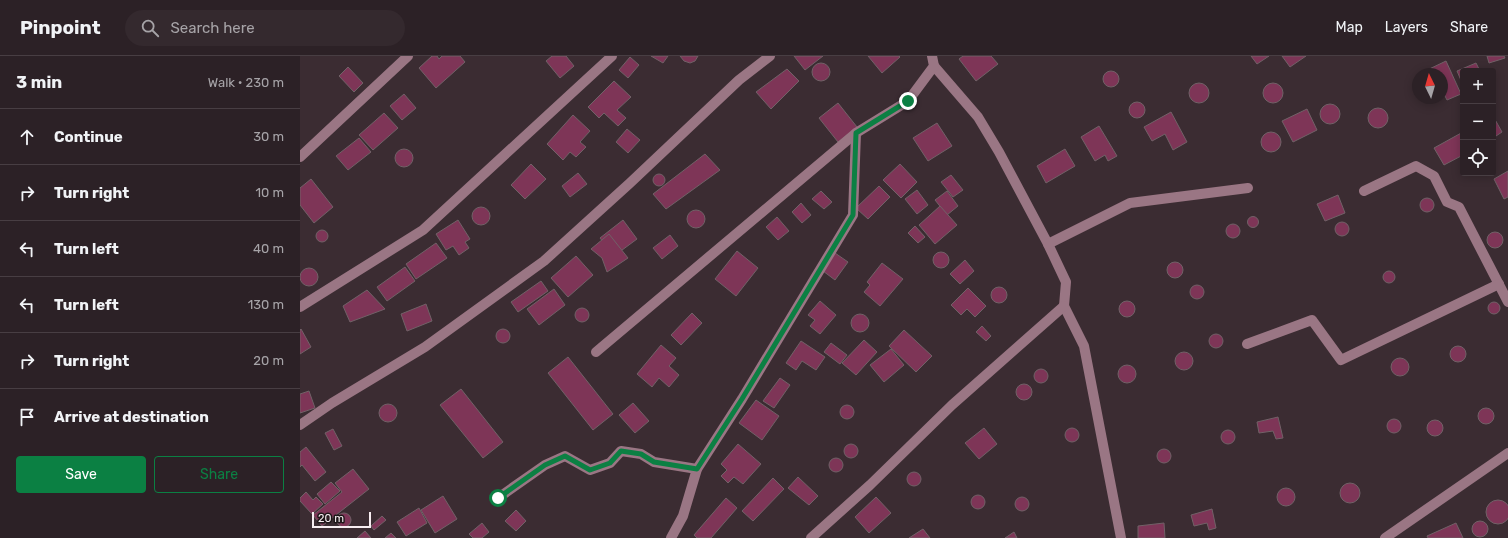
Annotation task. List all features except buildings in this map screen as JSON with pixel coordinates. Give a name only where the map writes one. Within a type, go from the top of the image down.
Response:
[{"type":"street","points":[[300,157],[408,56]]},
{"type":"street","points":[[300,307],[423,230],[612,56]]},
{"type":"street","points":[[300,425],[332,403],[425,347],[544,261],[630,183],[739,80],[770,56]]},
{"type":"street","points":[[596,352],[856,133],[908,101],[933,61],[978,117],[999,152],[1048,244],[1066,282],[1064,306],[1084,346],[1121,538]]},
{"type":"street","points":[[670,538],[683,516],[697,469],[742,399],[853,215],[856,133]]},
{"type":"street","points":[[1364,191],[1416,166],[1434,176],[1448,202],[1459,207],[1508,302]]},
{"type":"street","points":[[1048,244],[1130,203],[1248,188]]},
{"type":"street","points":[[1247,344],[1312,320],[1341,360],[1499,284]]},
{"type":"street","points":[[811,538],[870,485],[952,405],[1064,306]]},
{"type":"street","points":[[498,498],[545,465],[565,456],[590,470],[610,463],[621,451],[641,454],[654,462],[697,469]]},
{"type":"street","points":[[1385,538],[1508,453]]},
{"type":"route","points":[[498,498],[545,465],[565,456],[590,470],[610,463],[621,451],[641,454],[654,462],[697,469],[742,399],[853,215],[856,133],[908,101]]}]
